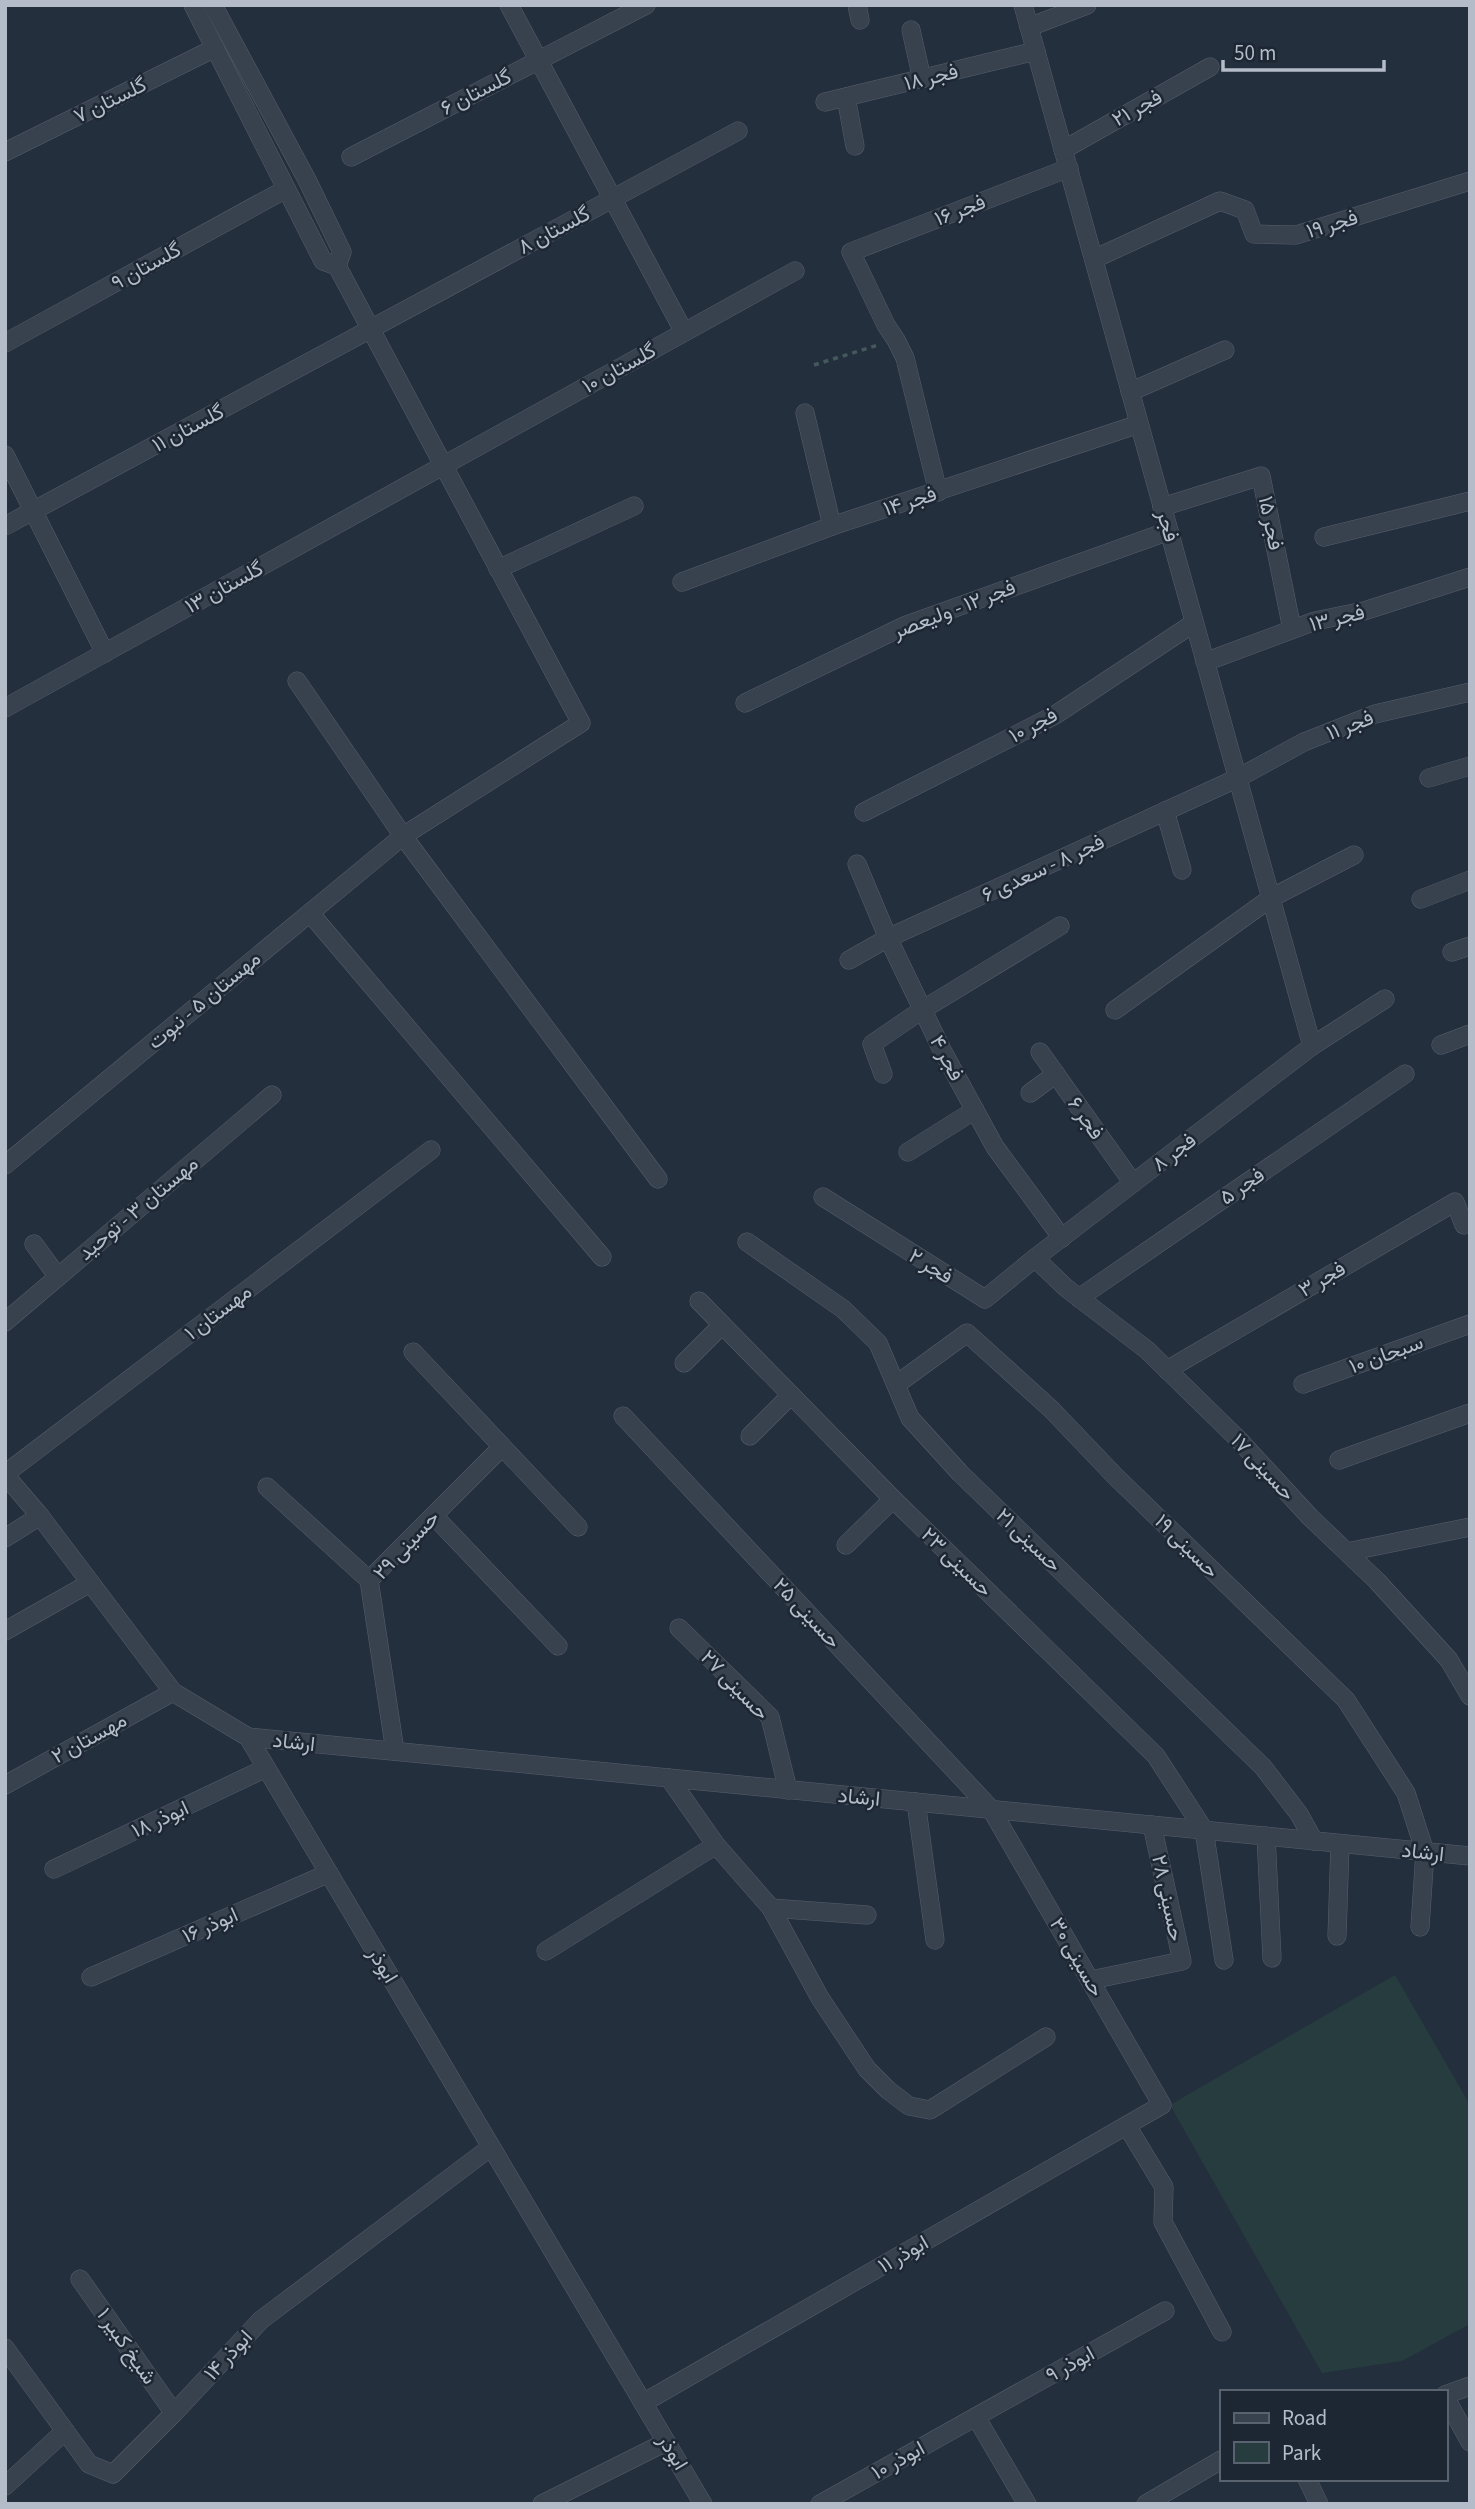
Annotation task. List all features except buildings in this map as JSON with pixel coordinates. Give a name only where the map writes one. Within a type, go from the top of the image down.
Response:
[{"type":"street","points":[[193,5],[323,261],[337,266],[499,569],[634,506]]},
{"type":"street","points":[[214,5],[342,252],[337,266]]},
{"type":"street","points":[[509,5],[684,332]]},
{"type":"street","name":"گلستان ۶","points":[[351,157],[646,5]]},
{"type":"street","name":"فجر","points":[[1023,5],[1312,1046]]},
{"type":"street","points":[[1029,27],[1087,5]]},
{"type":"street","points":[[911,30],[922,79]]},
{"type":"street","name":"گلستان ۷","points":[[5,152],[215,48]]},
{"type":"street","name":"فجر ۱۸","points":[[825,102],[1036,51]]},
{"type":"street","name":"فجر ۲۱","points":[[1063,150],[1210,67]]},
{"type":"street","points":[[846,97],[855,146]]},
{"type":"street","name":"گلستان ۸","points":[[371,329],[738,131]]},
{"type":"street","name":"فجر ۱۶","points":[[897,340],[886,325],[851,252],[1069,168]]},
{"type":"street","name":"فجر ۱۹","points":[[1094,259],[1220,201],[1245,211],[1254,234],[1296,235],[1470,181]]},
{"type":"street","name":"گلستان ۹","points":[[5,343],[286,189]]},
{"type":"street","name":"گلستان ۱۰","points":[[443,466],[795,271]]},
{"type":"street","name":"گلستان ۱۱","points":[[5,526],[371,329]]},
{"type":"street","points":[[897,340],[905,358],[939,492]]},
{"type":"street","points":[[1130,392],[1225,350]]},
{"type":"street","points":[[806,413],[832,526]]},
{"type":"street","name":"فجر ۱۴","points":[[682,582],[832,526],[1139,424]]},
{"type":"street","points":[[5,455],[105,653]]},
{"type":"street","name":"گلستان ۱۳","points":[[5,708],[443,466]]},
{"type":"street","name":"فجر ۱۵","points":[[1162,506],[1261,476],[1292,629]]},
{"type":"street","points":[[1324,537],[1470,501]]},
{"type":"street","name":"فجر ۱۲ - ولیعصر","points":[[745,703],[904,626],[1169,531]]},
{"type":"street","name":"مهستان ۵ - نبوت","points":[[5,1165],[403,836],[581,723],[499,569]]},
{"type":"street","name":"فجر ۱۳","points":[[1205,662],[1315,621],[1364,611],[1470,577]]},
{"type":"street","name":"فجر ۱۰","points":[[863,812],[1055,715],[1194,623]]},
{"type":"street","points":[[297,681],[403,836],[658,1179]]},
{"type":"street","name":"فجر ۱۱","points":[[1238,778],[1304,743],[1375,714],[1470,692]]},
{"type":"street","points":[[1429,778],[1470,766]]},
{"type":"street","name":"فجر ۸ - سعدی ۶","points":[[849,960],[888,938],[1238,778]]},
{"type":"street","points":[[1165,811],[1182,870]]},
{"type":"street","points":[[1115,1010],[1271,898],[1354,855]]},
{"type":"street","name":"فجر ۴","points":[[858,864],[888,938],[922,1010],[995,1147],[1062,1238]]},
{"type":"street","points":[[1421,899],[1470,880]]},
{"type":"street","points":[[310,912],[602,1257]]},
{"type":"street","points":[[883,1074],[872,1044],[922,1010],[1060,926]]},
{"type":"street","points":[[1452,952],[1470,946]]},
{"type":"street","name":"فجر ۸","points":[[1035,1258],[1312,1046],[1385,999]]},
{"type":"street","points":[[1441,1045],[1470,1034]]},
{"type":"street","name":"فجر ۶","points":[[1040,1052],[1133,1183]]},
{"type":"street","points":[[1030,1093],[1056,1074]]},
{"type":"street","name":"فجر ۵","points":[[1079,1297],[1405,1074]]},
{"type":"street","name":"مهستان ۳ - توحید","points":[[5,1322],[272,1095]]},
{"type":"street","points":[[908,1152],[975,1110]]},
{"type":"street","name":"مهستان ۱","points":[[5,1474],[431,1150]]},
{"type":"street","name":"فجر ۲","points":[[823,1197],[985,1299],[1035,1258]]},
{"type":"street","name":"فجر ۳","points":[[1167,1370],[1455,1202],[1464,1225]]},
{"type":"street","name":"حسینی ۲۱","points":[[747,1242],[843,1309],[878,1343],[910,1418],[952,1464],[1263,1767],[1299,1814],[1314,1841]]},
{"type":"street","points":[[34,1244],[58,1277]]},
{"type":"street","name":"حسینی ۱۷","points":[[1035,1258],[1079,1297],[1147,1350],[1239,1440],[1310,1517],[1377,1581],[1449,1660],[1470,1696]]},
{"type":"street","name":"حسینی ۲۳","points":[[699,1301],[893,1499],[1156,1756],[1204,1830]]},
{"type":"street","name":"سبحان ۱۰","points":[[1303,1384],[1470,1324]]},
{"type":"street","points":[[684,1363],[722,1325]]},
{"type":"street","name":"حسینی ۱۹","points":[[897,1384],[967,1333],[1051,1409],[1115,1476],[1346,1700],[1406,1793],[1425,1852]]},
{"type":"street","points":[[413,1352],[578,1527]]},
{"type":"street","points":[[750,1436],[790,1396]]},
{"type":"street","points":[[1339,1460],[1470,1413]]},
{"type":"street","name":"حسینی ۲۵","points":[[623,1416],[991,1810]]},
{"type":"street","name":"حسینی ۲۹","points":[[395,1751],[369,1580],[502,1447]]},
{"type":"street","name":"ابوذر","points":[[5,1474],[173,1692],[248,1737],[703,2504]]},
{"type":"street","points":[[267,1487],[369,1580]]},
{"type":"street","points":[[846,1545],[893,1499]]},
{"type":"street","points":[[5,1538],[40,1516]]},
{"type":"street","points":[[434,1516],[558,1646]]},
{"type":"street","points":[[1348,1552],[1470,1527]]},
{"type":"street","points":[[5,1630],[90,1583]]},
{"type":"street","name":"حسینی ۲۷","points":[[679,1628],[770,1717],[788,1790]]},
{"type":"street","name":"مهستان ۲","points":[[5,1785],[173,1692]]},
{"type":"street","name":"ارشاد","points":[[248,1737],[1470,1856]]},
{"type":"street","name":"ابوذر ۱۸","points":[[54,1869],[266,1768]]},
{"type":"street","points":[[669,1778],[716,1845],[771,1908],[820,1997],[867,2069],[909,2106],[930,2110],[1046,2037]]},
{"type":"street","points":[[916,1802],[935,1940]]},
{"type":"street","name":"حسینی ۳۰","points":[[991,1810],[1163,2105]]},
{"type":"street","name":"حسینی ۲۸","points":[[1091,1980],[1182,1961],[1152,1825]]},
{"type":"street","points":[[1204,1830],[1224,1960]]},
{"type":"street","points":[[1266,1836],[1272,1958]]},
{"type":"street","points":[[1337,1936],[1340,1844]]},
{"type":"street","points":[[546,1951],[716,1845]]},
{"type":"street","points":[[1420,1927],[1425,1852]]},
{"type":"street","name":"ابوذر ۱۶","points":[[91,1977],[329,1873]]},
{"type":"street","points":[[771,1908],[867,1915]]},
{"type":"street","name":"ابوذر ۱۱","points":[[643,2403],[1163,2105]]},
{"type":"street","points":[[1126,2126],[1164,2187],[1163,2222],[1222,2332]]},
{"type":"street","name":"ابوذر ۱۴","points":[[5,2348],[89,2464],[113,2474],[261,2320],[491,2147]]},
{"type":"street","name":"شیخ کبیر ۱","points":[[80,2279],[174,2413]]},
{"type":"street","name":"ابوذر ۹","points":[[975,2417],[1165,2311]]},
{"type":"street","points":[[1447,2395],[1470,2386]]},
{"type":"street","points":[[1447,2400],[1470,2442]]},
{"type":"street","points":[[975,2417],[1027,2504]]},
{"type":"street","name":"ابوذر ۱۰","points":[[820,2504],[975,2417]]},
{"type":"street","points":[[5,2486],[65,2431]]},
{"type":"street","points":[[542,2504],[666,2442]]},
{"type":"street","points":[[1146,2504],[1220,2461]]},
{"type":"street","points":[[1308,2481],[1319,2504]]},
{"type":"path","points":[[814,365],[897,340]]},
{"type":"green space","points":[[1395,1975],[1470,2105],[1470,2324],[1402,2361],[1322,2373],[1170,2105]]}]
